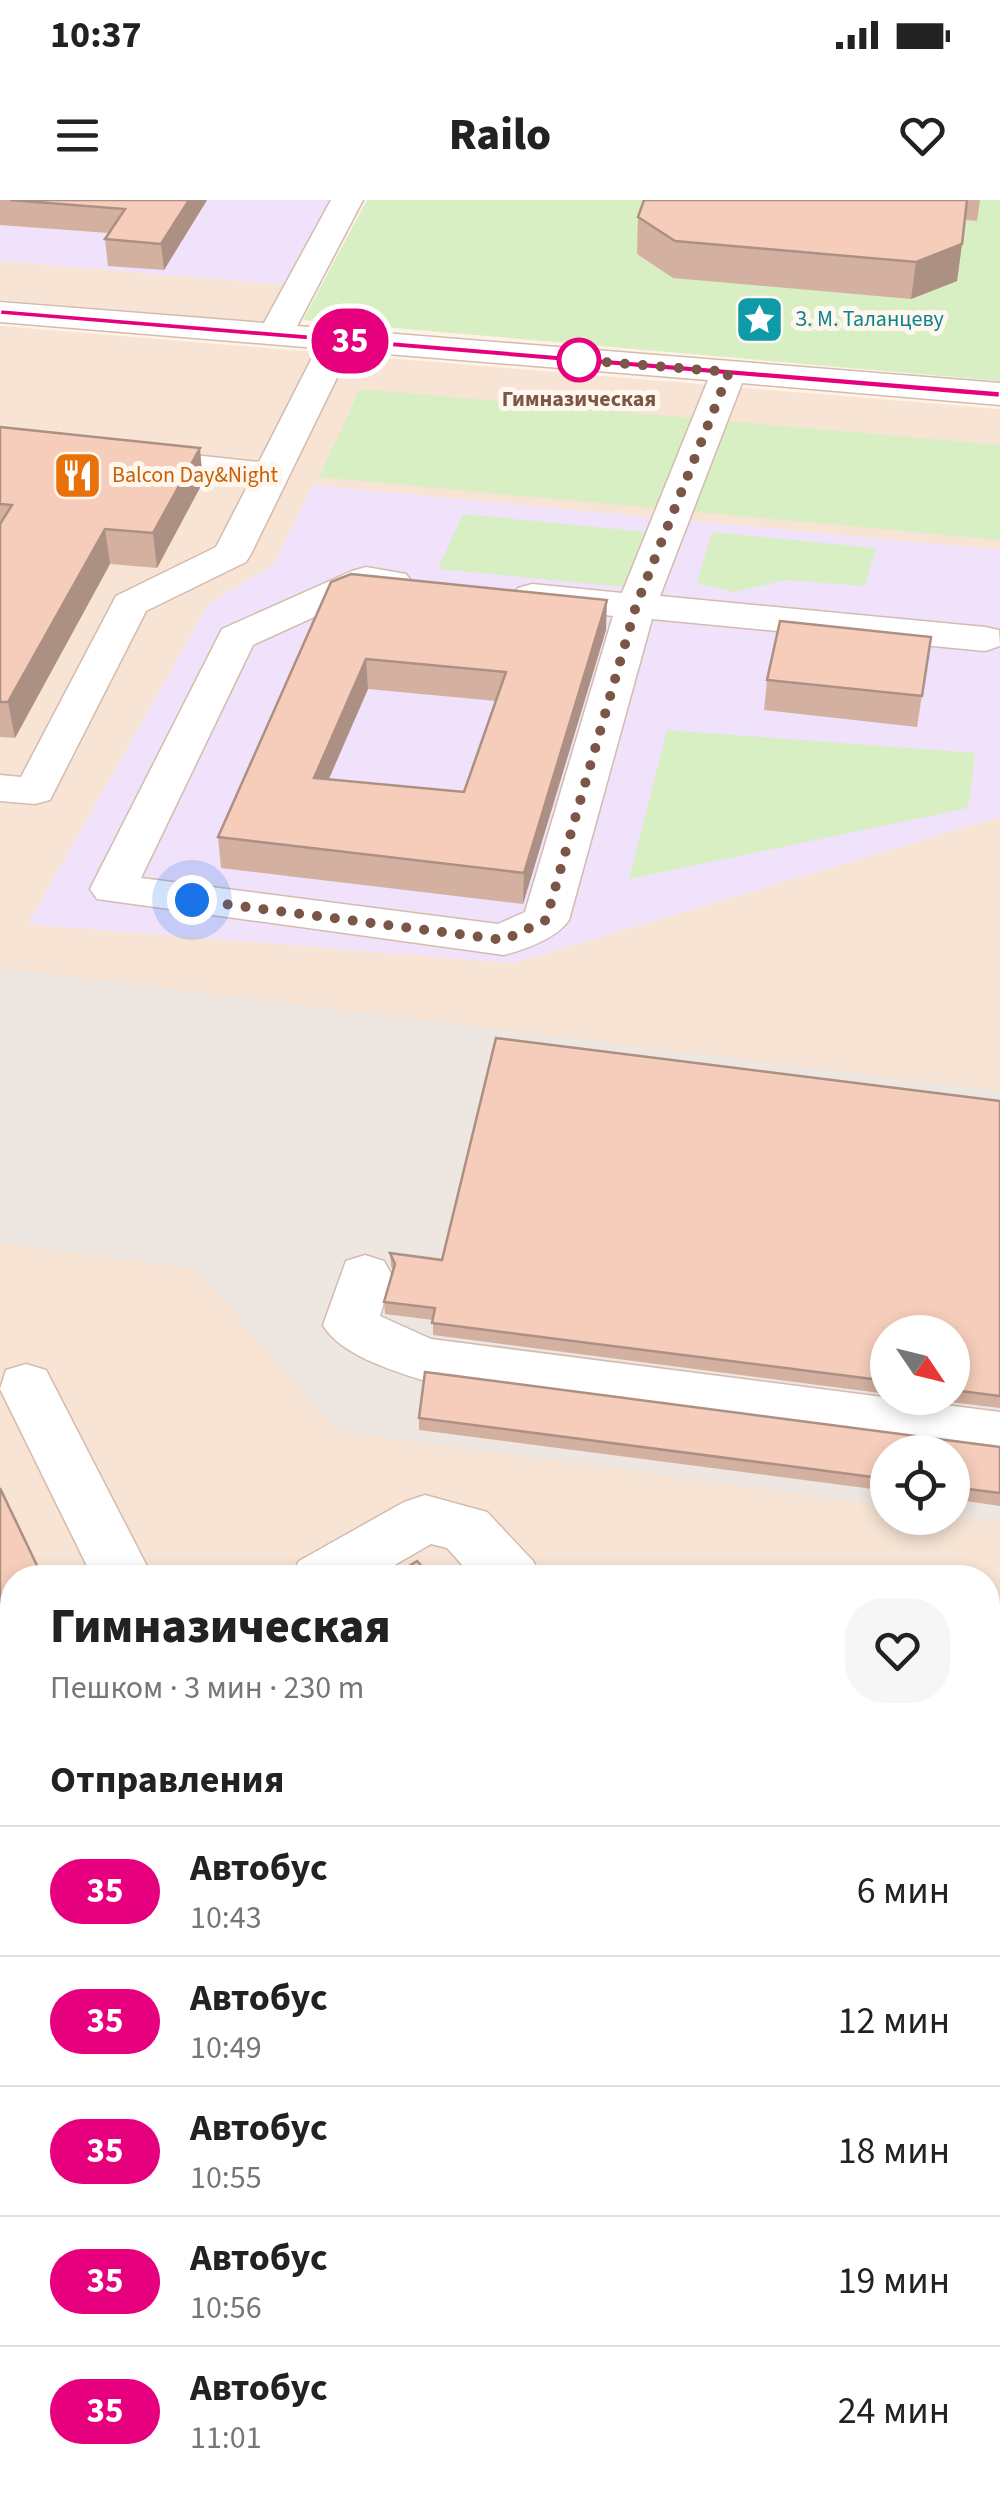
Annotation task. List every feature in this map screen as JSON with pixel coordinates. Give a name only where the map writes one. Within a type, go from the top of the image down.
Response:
[{"type":"street","points":[[275,335],[347,200]]},
{"type":"street","points":[[0,312],[1000,394]]},
{"type":"street","points":[[0,788],[34,791],[130,604],[232,554],[338,340]]},
{"type":"street","points":[[424,585],[366,579],[236,638],[113,889],[504,940],[546,920],[636,606],[729,372]]},
{"type":"street","points":[[0,445],[272,474]]},
{"type":"street","points":[[501,593],[984,639]]},
{"type":"street","points":[[365,1275],[350,1325],[422,1359],[1000,1434]]},
{"type":"street","points":[[26,1385],[116,1565]]},
{"type":"street","points":[[343,1565],[426,1519],[466,1528],[500,1565]]},
{"type":"shaded area","points":[[0,200],[341,200],[273,323],[0,300]]},
{"type":"shaded area","points":[[0,200],[333,200],[285,285],[0,261]]},
{"type":"shaded area","points":[[0,326],[1000,409],[1000,1565],[0,1565]]},
{"type":"shaded area","points":[[313,485],[1000,550],[1000,817],[514,963],[28,924],[209,603],[273,565]]},
{"type":"shaded area","points":[[0,968],[1000,1091],[1000,1522],[970,1518],[970,1435],[870,1435],[870,1504],[337,1431],[195,1269],[0,1243]]},
{"type":"green space","points":[[367,200],[1000,200],[1000,381],[303,320]]},
{"type":"green space","points":[[360,389],[1000,445],[1000,540],[319,477]]},
{"type":"green space","points":[[463,514],[646,532],[627,587],[438,569]]},
{"type":"green space","points":[[712,532],[876,548],[865,586],[786,580],[734,592],[697,583]]},
{"type":"green space","points":[[667,730],[975,753],[968,808],[629,879]]},
{"type":"building","points":[[10,200],[189,200],[161,244],[105,239],[125,209]]},
{"type":"building","points":[[644,200],[967,200],[962,244],[916,262],[675,241],[638,217]]},
{"type":"building","points":[[0,427],[200,448],[153,533],[105,529],[8,702],[0,702],[0,524],[12,505],[0,504]]},
{"type":"building","points":[[351,574],[607,600],[524,873],[218,837],[331,582]],"holes":[[[366,659],[506,672],[464,792],[314,778]]]},
{"type":"building","points":[[780,621],[931,637],[922,696],[767,680]]},
{"type":"building","points":[[496,1038],[1000,1101],[1000,1396],[970,1392],[970,1315],[870,1315],[870,1379],[432,1323],[435,1308],[384,1302],[395,1264],[390,1253],[442,1260]]},
{"type":"building","points":[[425,1372],[908,1435],[870,1435],[870,1477],[419,1418]]},
{"type":"building","points":[[970,1443],[1000,1447],[1000,1493],[970,1489]]},
{"type":"building","points":[[0,1488],[37,1565],[0,1565]]},
{"type":"bus line","name":"35","points":[[0,312],[1000,394]]},
{"type":"place","name":"З. М. Таланцеву","points":[[760,319]]},
{"type":"place","name":"Гимназическая","points":[[579,360]]},
{"type":"place","name":"Balcon Day&Night","points":[[77,475]]},
{"type":"route","points":[[192,900],[504,940],[546,920],[636,606],[729,372],[579,360]]}]
